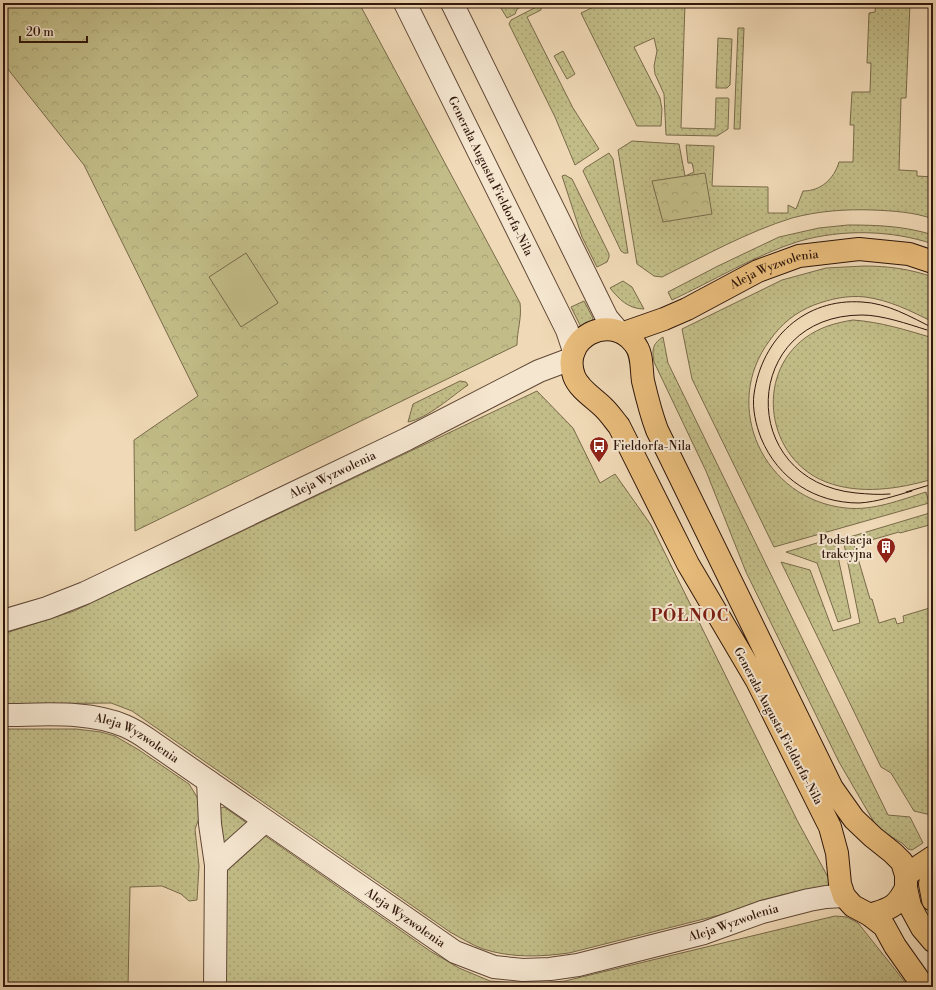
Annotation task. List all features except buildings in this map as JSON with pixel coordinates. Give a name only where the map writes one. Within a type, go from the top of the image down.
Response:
[{"type":"main road","name":"Aleja Wyzwolenia","points":[[621,332],[664,320],[758,271],[799,256],[859,249],[908,254],[933,262]]},
{"type":"main road","points":[[573,355],[581,339],[592,332],[605,329],[621,332]]},
{"type":"main road","name":"Generała Augusta Fieldorfa-Nila","points":[[621,332],[635,344],[640,356],[650,412],[657,430],[832,788],[854,819],[902,862],[910,906],[922,928],[933,941]]},
{"type":"main road","name":"Generała Augusta Fieldorfa-Nila","points":[[573,355],[574,377],[582,388],[605,409],[619,426],[688,564],[757,681],[830,827],[837,853],[840,884],[844,896]]},
{"type":"main road","points":[[870,916],[890,908],[900,900],[906,882],[933,857]]},
{"type":"main road","points":[[933,870],[930,884],[933,900]]},
{"type":"main road","points":[[844,896],[853,906],[884,926],[895,946],[924,987]]},
{"type":"street","name":"Generała Augusta Fieldorfa-Nila","points":[[405,3],[568,330],[573,355]]},
{"type":"street","name":"Generała Augusta Fieldorfa-Nila","points":[[452,3],[607,318],[621,332]]},
{"type":"street","name":"Aleja Wyzwolenia","points":[[3,621],[47,608],[85,593],[407,439],[573,355]]},
{"type":"street","name":"Aleja Wyzwolenia","points":[[3,715],[68,715],[100,718],[127,726],[455,952],[494,967],[508,969],[550,969],[578,965],[704,933],[762,912],[826,897],[844,896]]},
{"type":"street","points":[[208,781],[210,824],[216,865],[215,987]]},
{"type":"street","points":[[216,865],[265,821]]},
{"type":"green space","points":[[3,3],[359,3],[520,303],[517,345],[135,531],[134,440],[198,396],[84,165],[3,63]]},
{"type":"green space","points":[[500,3],[529,3],[517,9],[515,14],[507,18],[499,5]]},
{"type":"green space","points":[[544,3],[556,3],[541,8],[541,10],[527,17],[573,108],[599,149],[575,165],[555,117],[509,24],[511,20]]},
{"type":"green space","points":[[602,3],[685,3],[681,128],[715,129],[716,98],[728,98],[728,129],[717,136],[666,135],[664,94],[655,74],[654,66],[657,51],[654,38],[634,47],[660,98],[662,109],[661,126],[637,126],[581,13]]},
{"type":"green space","points":[[876,3],[910,3],[906,98],[901,98],[899,170],[917,171],[917,176],[933,177],[933,219],[911,213],[896,211],[842,210],[822,212],[792,218],[759,230],[662,277],[654,276],[637,264],[618,150],[632,141],[679,144],[685,176],[694,172],[692,163],[688,163],[686,145],[714,146],[712,186],[768,187],[768,213],[788,213],[788,205],[796,209],[803,191],[816,189],[826,183],[834,174],[839,162],[853,162],[854,125],[850,125],[852,92],[870,92],[871,63],[867,63],[869,13],[875,12]]},
{"type":"green space","points":[[738,28],[744,28],[740,129],[734,129]]},
{"type":"green space","points":[[718,38],[732,39],[730,85],[727,88],[716,88]]},
{"type":"green space","points":[[563,51],[575,74],[567,79],[554,56]]},
{"type":"green space","points":[[609,153],[613,159],[628,253],[621,251],[583,171],[585,168]]},
{"type":"green space","points":[[705,173],[712,214],[663,222],[652,181]]},
{"type":"green space","points":[[565,175],[572,179],[609,254],[607,262],[597,267],[582,237],[562,176]]},
{"type":"green space","points":[[848,225],[870,225],[922,232],[933,235],[933,244],[917,239],[884,234],[850,233],[816,237],[784,246],[768,253],[672,300],[668,292],[779,237],[819,228]]},
{"type":"green space","points":[[246,253],[278,303],[241,327],[209,277]]},
{"type":"green space","points":[[864,266],[899,268],[933,277],[933,322],[891,303],[865,297],[833,299],[801,311],[789,319],[774,334],[756,366],[749,393],[750,420],[758,446],[773,469],[792,488],[817,501],[856,509],[886,504],[926,492],[929,503],[774,547],[692,379],[682,329],[782,280],[826,268]]},
{"type":"green space","points":[[623,281],[632,287],[644,309],[638,309],[624,303],[610,288]]},
{"type":"green space","points":[[584,301],[593,318],[592,321],[581,327],[571,307]]},
{"type":"green space","points":[[853,320],[883,324],[933,338],[933,479],[907,486],[880,489],[839,486],[826,482],[806,471],[791,455],[780,436],[774,416],[774,394],[778,373],[789,354],[805,338],[816,331],[834,324]]},
{"type":"green space","points":[[663,337],[668,363],[888,815],[910,817],[923,843],[912,850],[908,849],[902,843],[878,829],[839,762],[746,572],[706,471],[654,362],[653,354],[655,345]]},
{"type":"green space","points":[[460,381],[466,382],[468,385],[424,416],[408,422],[413,404]]},
{"type":"green space","points":[[537,391],[573,428],[600,483],[615,474],[651,525],[798,822],[828,877],[828,885],[825,888],[569,953],[526,956],[494,952],[475,946],[450,932],[132,711],[111,703],[3,704],[3,634],[74,611]]},
{"type":"green space","points":[[933,512],[933,524],[854,545],[870,599],[872,599],[879,623],[895,618],[897,624],[904,622],[903,616],[933,607],[933,811],[931,815],[914,811],[891,773],[881,767],[781,562],[810,570],[833,631],[860,623],[843,539]]},
{"type":"green space","points":[[834,538],[851,618],[838,622],[817,563],[786,552]]},
{"type":"green space","points":[[3,729],[76,729],[101,732],[115,736],[139,750],[189,784],[197,797],[201,813],[195,829],[199,866],[197,900],[189,901],[181,894],[162,886],[130,887],[128,987],[3,987]]},
{"type":"green space","points":[[224,807],[430,951],[459,968],[490,981],[530,984],[565,981],[835,916],[847,917],[858,923],[909,987],[224,987],[218,809]]},
{"type":"tram line","points":[[912,491],[879,500],[859,503],[828,499],[800,486],[788,477],[768,453],[761,438],[755,417],[754,394],[766,355],[777,339],[790,326],[805,315],[822,307],[841,303],[871,303],[899,311],[933,328]]},
{"type":"tram line","points":[[890,494],[856,493],[817,482],[789,460],[773,431],[768,400],[775,368],[793,341],[822,322],[870,315],[895,320],[927,330]]},
{"type":"tram line","points":[[906,492],[933,484]]},
{"type":"place","name":"Fieldorfa-Nila","points":[[599,463]]},
{"type":"place","name":"Podstacja trakcyjna","points":[[886,564]]},
{"type":"district","name":"PÓŁNOC","points":[[690,616]]}]
